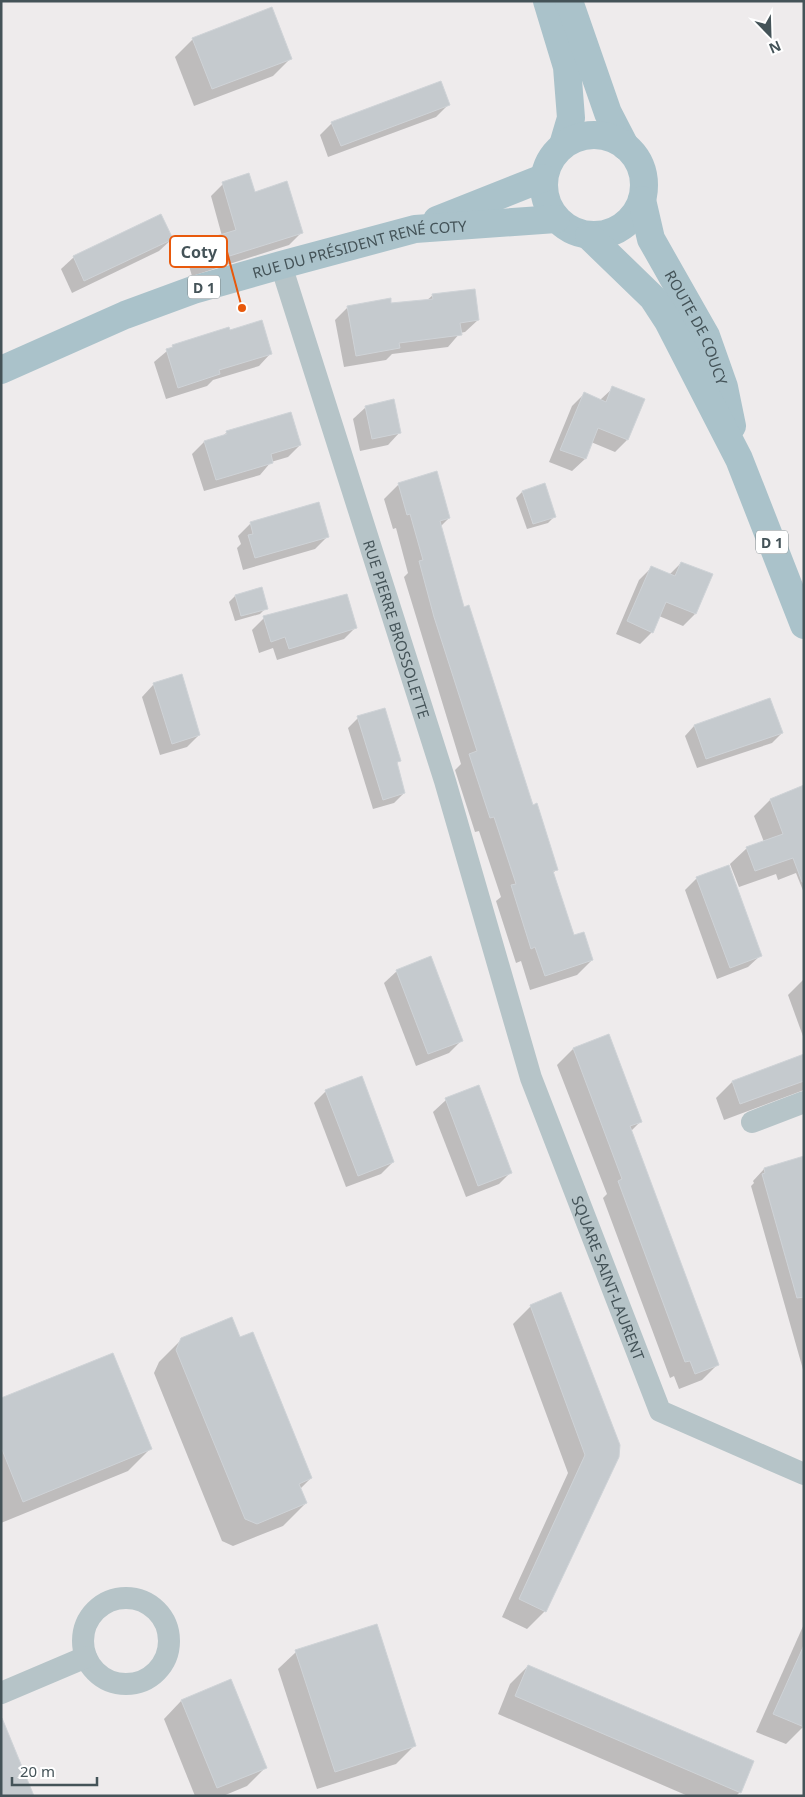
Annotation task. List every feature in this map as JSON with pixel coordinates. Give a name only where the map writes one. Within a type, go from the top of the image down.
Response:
[{"type":"main road","points":[[547,1],[568,67],[571,118],[563,145]]},
{"type":"main road","points":[[569,1],[608,113],[625,146]]},
{"type":"main road","points":[[594,135],[610,138],[625,146],[636,157],[642,170],[644,185],[642,200],[634,215],[622,227],[606,234],[589,236],[566,228],[548,208],[543,193],[544,178],[550,160],[563,145],[578,138],[594,135]]},
{"type":"main road","name":"D 1","points":[[415,229],[544,178]]},
{"type":"main road","name":"ROUTE DE COUCY","points":[[642,200],[650,239],[706,336],[724,387],[740,459]]},
{"type":"main road","name":"RUE DU PRÉSIDENT RENÉ COTY","points":[[1,370],[125,315],[193,290],[281,265],[415,229],[556,219]]},
{"type":"main road","name":"ROUTE DE COUCY","points":[[589,236],[653,298],[668,321],[740,459],[804,625]]},
{"type":"street","name":"RUE PIERRE BROSSOLETTE","points":[[281,265],[445,781],[508,996]]},
{"type":"street","name":"SQUARE SAINT-LAURENT","points":[[508,996],[531,1078],[660,1411],[804,1474]]},
{"type":"street","points":[[752,1122],[804,1102]]},
{"type":"street","points":[[1,1692],[86,1657]]},
{"type":"building","points":[[272,7],[292,59],[212,89],[192,38]]},
{"type":"building","points":[[441,81],[450,105],[341,146],[331,122]]},
{"type":"building","points":[[249,173],[255,192],[287,181],[303,233],[204,264],[197,242],[236,230],[222,182]]},
{"type":"building","points":[[161,214],[173,239],[84,281],[73,256]]},
{"type":"building","points":[[475,289],[479,320],[460,323],[462,335],[399,343],[400,348],[356,356],[347,306],[391,298],[391,303],[433,299],[432,294]]},
{"type":"building","points":[[262,320],[272,354],[219,370],[220,374],[178,388],[166,349],[173,347],[172,345],[229,327],[230,330]]},
{"type":"building","points":[[612,386],[645,399],[628,440],[598,428],[586,459],[560,450],[584,392],[606,402]]},
{"type":"building","points":[[394,399],[401,433],[372,439],[365,406]]},
{"type":"building","points":[[291,412],[301,445],[271,454],[273,463],[216,480],[204,441],[227,434],[226,431]]},
{"type":"building","points":[[437,471],[450,518],[440,521],[464,607],[469,605],[533,805],[537,803],[558,870],[553,871],[574,935],[584,932],[593,960],[545,976],[535,947],[531,949],[511,885],[516,884],[494,817],[490,818],[469,754],[477,751],[434,617],[419,561],[423,560],[410,514],[407,515],[398,483]]},
{"type":"building","points":[[545,483],[556,517],[533,524],[522,491]]},
{"type":"building","points":[[319,502],[329,537],[255,558],[248,535],[253,534],[250,522]]},
{"type":"building","points":[[681,562],[713,574],[696,614],[666,602],[653,633],[627,621],[651,566],[675,576]]},
{"type":"building","points":[[262,587],[268,609],[241,616],[235,595]]},
{"type":"building","points":[[347,594],[357,628],[289,649],[285,637],[271,642],[263,616]]},
{"type":"building","points":[[182,674],[200,735],[172,744],[153,683]]},
{"type":"building","points":[[770,698],[783,733],[706,759],[694,725]]},
{"type":"building","points":[[385,708],[401,761],[397,762],[405,793],[383,800],[357,716]]},
{"type":"building","points":[[804,785],[804,882],[802,882],[793,858],[755,871],[746,847],[783,834],[770,799]]},
{"type":"building","points":[[729,865],[762,956],[730,968],[696,877]]},
{"type":"building","points":[[431,956],[463,1041],[428,1054],[396,970]]},
{"type":"building","points":[[609,1034],[642,1122],[630,1126],[719,1365],[695,1374],[690,1361],[685,1362],[618,1181],[622,1179],[573,1048]]},
{"type":"building","points":[[804,1054],[804,1081],[740,1104],[732,1081]]},
{"type":"building","points":[[362,1076],[394,1162],[358,1176],[325,1090]]},
{"type":"building","points":[[479,1085],[512,1173],[478,1186],[445,1098]]},
{"type":"building","points":[[804,1156],[804,1297],[797,1298],[762,1174],[765,1173],[764,1168]]},
{"type":"building","points":[[561,1292],[620,1445],[619,1457],[546,1612],[519,1599],[585,1455],[530,1305]]},
{"type":"building","points":[[232,1317],[240,1337],[253,1332],[312,1478],[299,1484],[307,1503],[257,1524],[245,1519],[176,1350],[181,1338]]},
{"type":"building","points":[[113,1353],[152,1449],[23,1502],[1,1447],[1,1398]]},
{"type":"building","points":[[377,1624],[416,1746],[335,1772],[295,1650]]},
{"type":"building","points":[[804,1645],[804,1727],[773,1714]]},
{"type":"building","points":[[528,1665],[754,1761],[741,1793],[515,1696]]},
{"type":"building","points":[[231,1679],[267,1768],[217,1788],[181,1700]]},
{"type":"building","points":[[2,1718],[34,1796],[1,1796]]},
{"type":"place","name":"Coty","points":[[242,308]]}]
